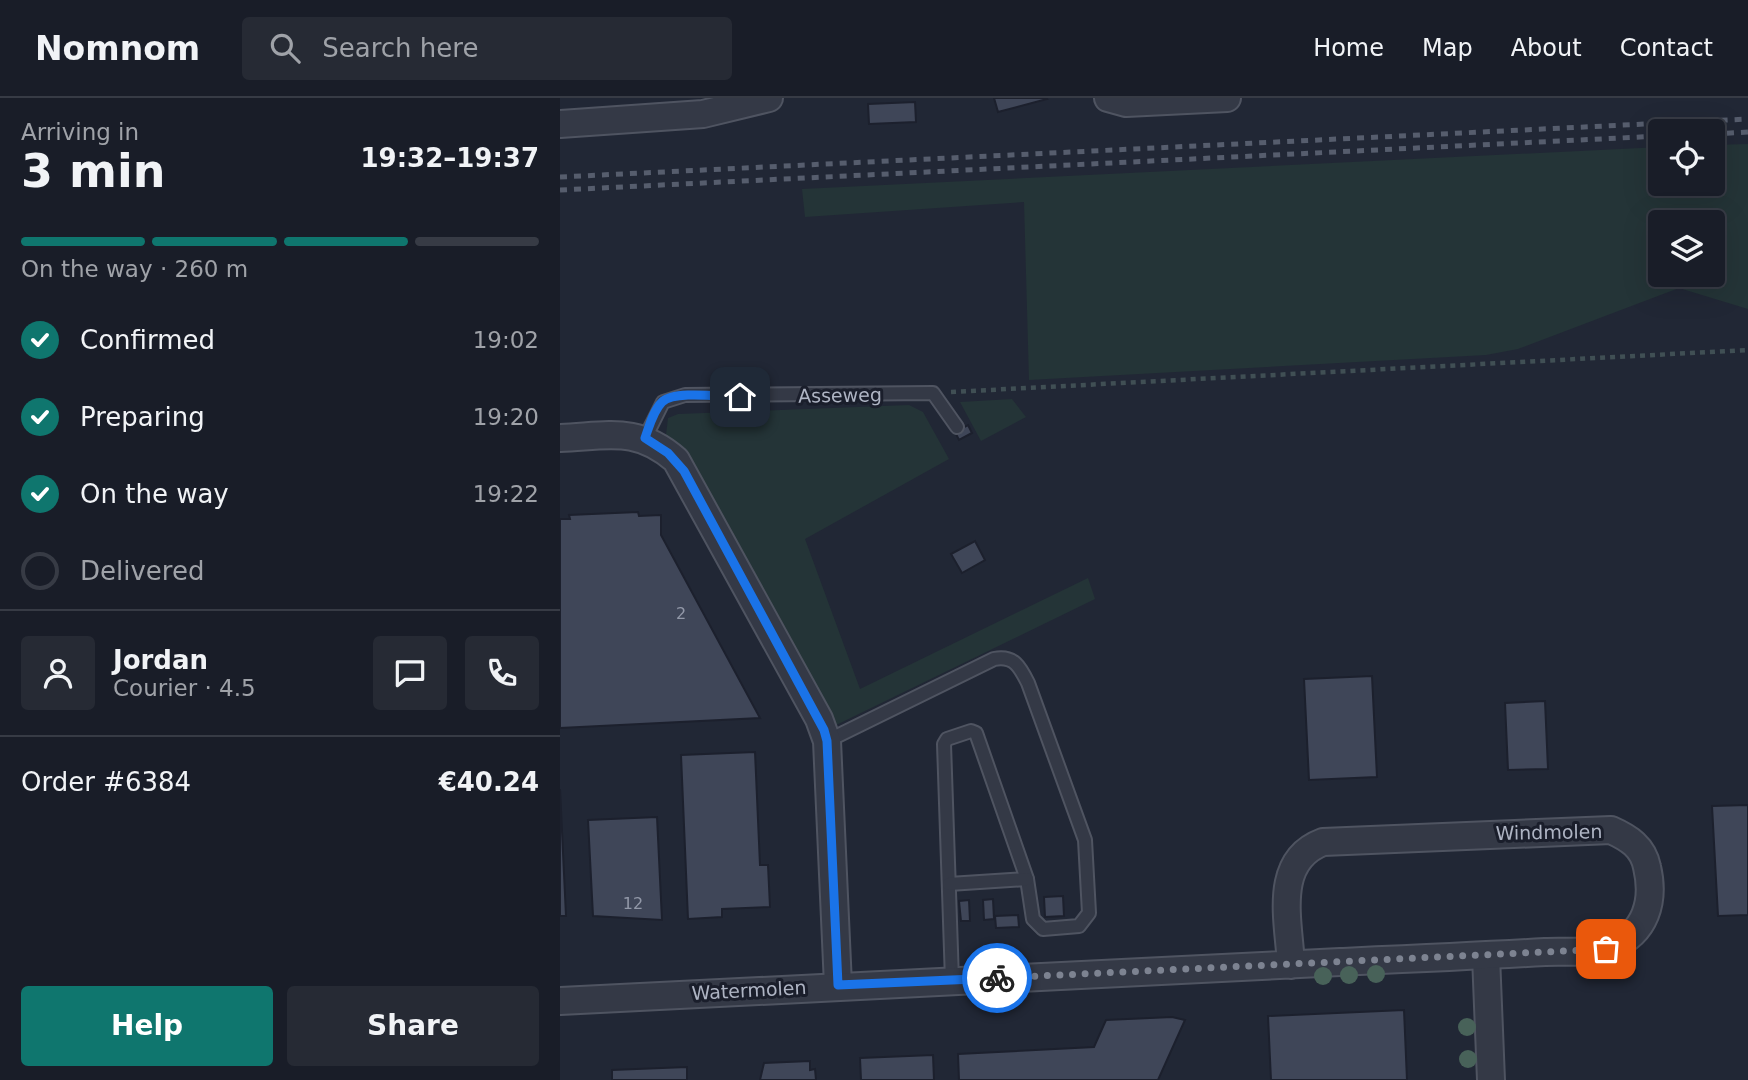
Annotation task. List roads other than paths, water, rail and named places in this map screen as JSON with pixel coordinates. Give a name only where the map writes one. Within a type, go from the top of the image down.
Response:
[{"type":"street","points":[[560,124],[703,114],[769,98]]},
{"type":"street","points":[[1108,98],[1126,103],[1227,98]]},
{"type":"street","points":[[560,438],[631,435],[645,438],[668,453],[684,471],[819,719],[827,741],[838,985]]},
{"type":"street","name":"Windmolen","points":[[838,985],[1291,965],[1486,956],[1606,949],[1630,937],[1646,915],[1650,901],[1647,863],[1639,849],[1627,837],[1611,830],[1323,842],[1301,853],[1290,875],[1287,891],[1291,965]]},
{"type":"street","points":[[1486,956],[1491,1080]]},
{"type":"street","name":"Watermolen","points":[[560,1001],[838,985]]},
{"type":"lane","name":"Asseweg","points":[[645,438],[663,401],[675,396],[933,393],[957,427]]},
{"type":"lane","points":[[827,741],[983,663],[1002,657],[1018,664],[1028,683],[1085,840],[1089,913],[1085,922],[1068,929],[1043,929],[1037,926],[1032,919],[1027,879],[976,733],[971,731],[947,738],[944,744],[952,980]]},
{"type":"lane","points":[[948,884],[1027,879]]},
{"type":"railway","points":[[560,177],[1748,119]]},
{"type":"railway","points":[[1725,133],[1748,132]]},
{"type":"railway","points":[[560,190],[1648,137]]}]
